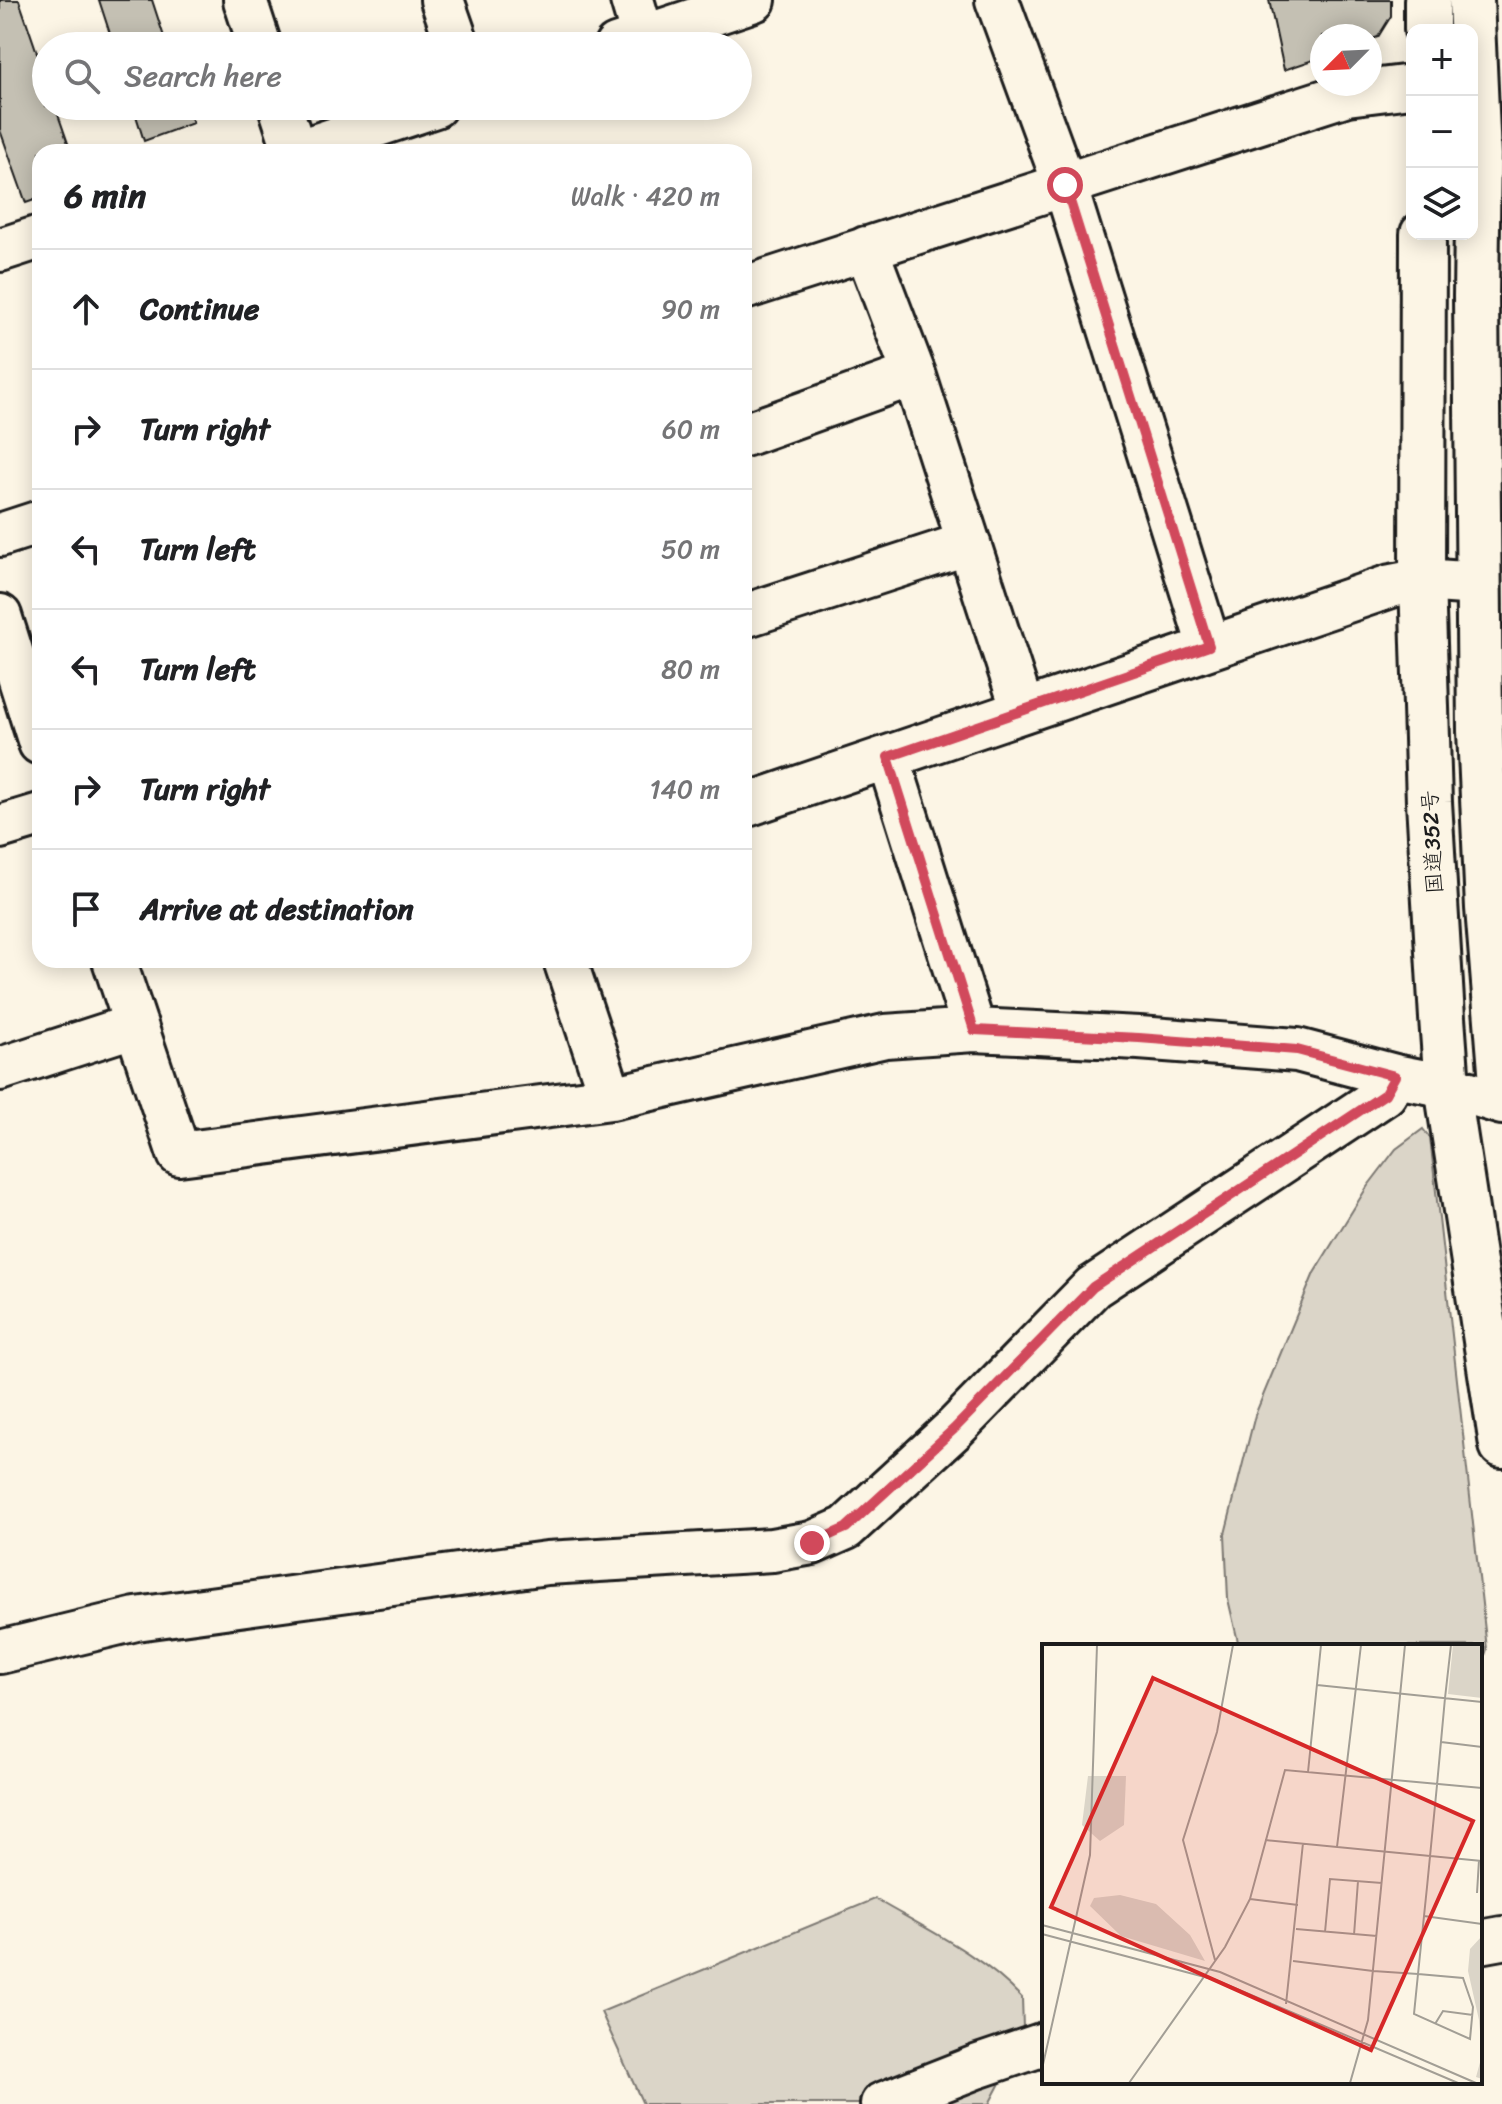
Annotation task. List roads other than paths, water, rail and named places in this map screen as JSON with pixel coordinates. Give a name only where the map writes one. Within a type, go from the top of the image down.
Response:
[{"type":"highway","points":[[1427,0],[1427,24]]},
{"type":"highway","points":[[1471,0],[1483,80],[1478,155],[1476,296],[1480,731],[1488,908],[1502,1083]]},
{"type":"highway","name":"国道352号","points":[[1423,240],[1422,580],[1429,802],[1447,1086],[1502,1445]]},
{"type":"street","points":[[245,0],[255,32]]},
{"type":"street","points":[[442,0],[453,32]]},
{"type":"street","points":[[630,28],[754,0]]},
{"type":"street","points":[[997,0],[1065,185],[1209,646]]},
{"type":"street","points":[[752,285],[1347,94],[1406,87]]},
{"type":"street","points":[[285,120],[293,144]]},
{"type":"street","points":[[320,144],[393,120]]},
{"type":"street","points":[[0,250],[32,240]]},
{"type":"street","points":[[866,248],[914,374],[1023,711]]},
{"type":"street","points":[[752,432],[914,374]]},
{"type":"street","points":[[0,535],[32,525]]},
{"type":"street","points":[[752,613],[969,543]]},
{"type":"street","points":[[752,803],[1391,586],[1422,580],[1478,584]]},
{"type":"street","points":[[0,616],[32,718]]},
{"type":"street","points":[[888,757],[974,1030]]},
{"type":"street","points":[[0,827],[32,817]]},
{"type":"street","points":[[117,968],[179,1154],[611,1098],[885,1036],[974,1030],[1297,1050],[1395,1076],[1447,1086],[1502,1103]]},
{"type":"street","points":[[568,968],[611,1098]]},
{"type":"street","points":[[0,1069],[136,1025]]},
{"type":"street","points":[[0,1652],[136,1619],[547,1563],[772,1550],[812,1543],[846,1528],[954,1429],[1093,1287],[1385,1094],[1395,1076]]},
{"type":"street","points":[[1482,1942],[1502,1938]]},
{"type":"street","points":[[882,2104],[1042,2045]]}]
